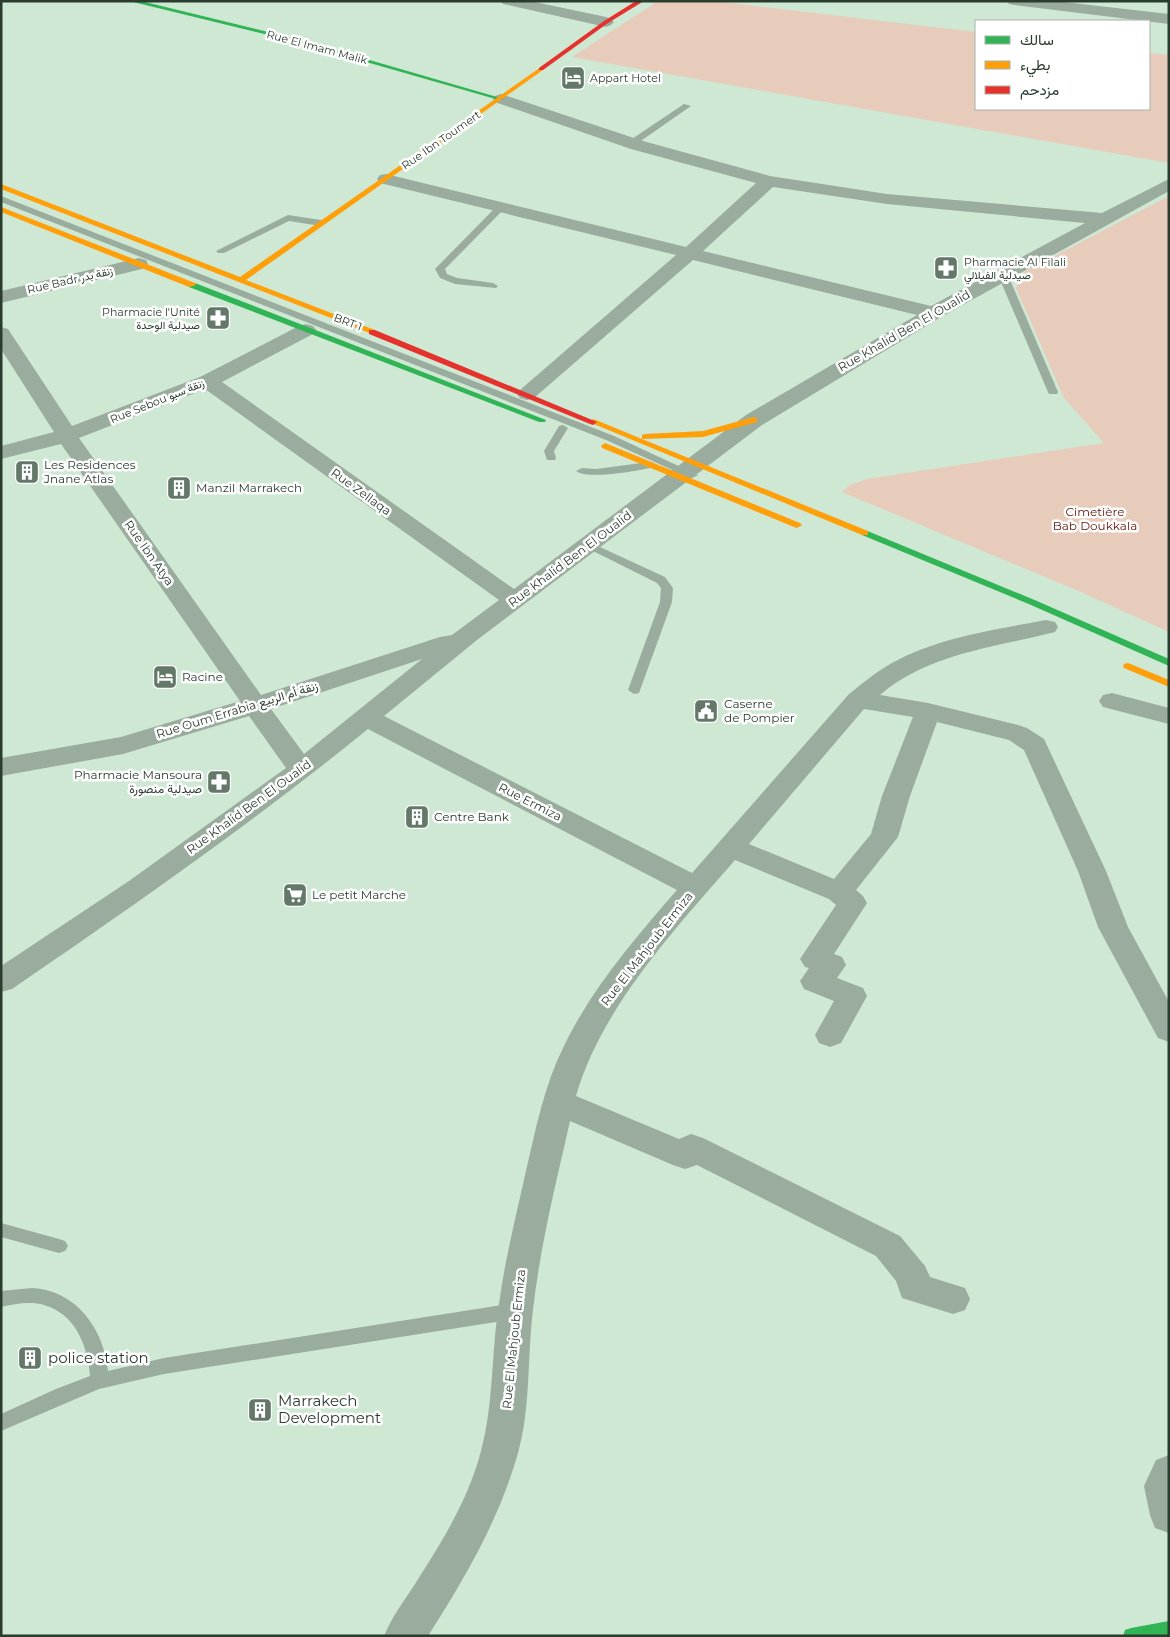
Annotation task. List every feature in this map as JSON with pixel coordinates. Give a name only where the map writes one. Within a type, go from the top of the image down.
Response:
[{"type":"main road","name":"Rue El Imam Malik","points":[[132,1],[295,40],[501,99]]},
{"type":"main road","name":"Rue Ibn Toumert","points":[[242,279],[501,99],[606,22],[641,1]]},
{"type":"main road","points":[[1,186],[242,279],[628,436],[686,470],[725,497],[807,529]]},
{"type":"main road","points":[[1,209],[306,330],[563,428],[649,466],[686,470],[744,483],[1061,614],[1169,663]]},
{"type":"main road","points":[[628,436],[669,438],[703,434],[754,420]]},
{"type":"main road","points":[[1117,660],[1169,684]]},
{"type":"main road","points":[[1131,1636],[1169,1629]]},
{"type":"street","points":[[508,1],[606,22]]},
{"type":"street","points":[[1014,1],[1169,19]]},
{"type":"street","points":[[1119,1],[1142,16]]},
{"type":"street","points":[[501,99],[632,143],[768,182],[887,199],[1106,219]]},
{"type":"street","points":[[386,179],[934,313]]},
{"type":"street","points":[[528,394],[690,253],[768,182]]},
{"type":"street","name":"Rue Khalid Ben El Oualid","points":[[1,981],[139,888],[301,770],[468,635],[754,420],[934,313],[1169,184]]},
{"type":"street","name":"Rue Badr زنقة بدر","points":[[1,296],[140,264]]},
{"type":"street","name":"Rue Sebou زنقة سبو","points":[[1,453],[68,435],[144,407],[207,381],[306,330]]},
{"type":"street","name":"Rue Ibn Atya","points":[[1,333],[68,435],[301,770]]},
{"type":"street","name":"Rue Zellaqa","points":[[207,381],[515,601]]},
{"type":"street","name":"Rue El Mahjoub Ermiza","points":[[404,1636],[458,1553],[486,1493],[500,1449],[505,1422],[515,1311],[523,1257],[558,1102],[573,1060],[593,1021],[614,988],[695,887],[858,700],[885,678],[905,665],[929,655],[1043,626]]},
{"type":"street","name":"Rue Oum Errabia زنقة أم الربيع","points":[[1,767],[123,744],[257,705],[468,635]]},
{"type":"street","points":[[858,700],[928,711],[1018,734],[1035,745],[1085,854],[1113,927],[1169,1030]]},
{"type":"street","points":[[1112,701],[1169,716]]},
{"type":"street","points":[[840,892],[884,837],[896,796],[928,711]]},
{"type":"street","name":"Rue Ermiza","points":[[365,717],[695,887]]},
{"type":"street","points":[[730,847],[840,892],[853,903],[815,959],[831,964],[815,981],[852,996],[830,1036]]},
{"type":"street","points":[[558,1102],[685,1156],[691,1147],[888,1246],[912,1276],[914,1287],[953,1299]]},
{"type":"street","points":[[1169,1472],[1162,1486],[1169,1515]]},
{"type":"lane","points":[[632,143],[687,106]]},
{"type":"lane","name":"BRT 1","points":[[1,199],[372,344],[686,470]]},
{"type":"lane","points":[[493,286],[455,281],[443,276],[440,269],[501,207]]},
{"type":"lane","points":[[221,251],[288,218],[321,223]]},
{"type":"lane","points":[[1003,275],[1054,392]]},
{"type":"lane","points":[[551,458],[549,451],[563,428]]},
{"type":"lane","points":[[582,471],[596,472],[649,466]]},
{"type":"lane","points":[[589,545],[661,580],[667,588],[666,602],[634,690]]},
{"type":"lane","points":[[1,1230],[59,1246]]},
{"type":"lane","points":[[1,1299],[47,1297],[77,1314],[92,1337],[99,1360],[99,1381]]},
{"type":"lane","points":[[1,1423],[20,1416],[62,1395],[99,1381],[164,1366],[515,1311]]},
{"type":"green space","points":[[658,1],[714,1],[975,32],[975,110],[1150,110],[1150,53],[1169,55],[1169,163],[572,57]]},
{"type":"green space","name":"Cimetière Bab Doukkala","points":[[1169,196],[1169,632],[1081,592],[842,492],[850,485],[867,479],[1104,443],[1064,398],[1016,288],[1024,272]]},
{"type":"traffic: fast","points":[[132,1],[295,40],[501,99]]},
{"type":"traffic: fast","points":[[192,285],[542,420]]},
{"type":"traffic: fast","points":[[865,533],[1034,603],[1169,663]]},
{"type":"traffic: fast","points":[[1131,1636],[1169,1629]]},
{"type":"traffic: slow","points":[[242,279],[541,69]]},
{"type":"traffic: slow","points":[[1,186],[372,332]]},
{"type":"traffic: slow","points":[[1,209],[192,285]]},
{"type":"traffic: slow","points":[[645,437],[703,434],[754,420]]},
{"type":"traffic: slow","points":[[593,422],[865,533]]},
{"type":"traffic: slow","points":[[605,446],[797,525]]},
{"type":"traffic: slow","points":[[1128,666],[1169,684]]},
{"type":"traffic: jam","points":[[541,69],[606,22],[641,1]]},
{"type":"traffic: jam","points":[[372,332],[593,422]]},
{"type":"place","name":"Appart Hotel","points":[[573,78]]},
{"type":"place","name":"Pharmacie Al Filali صيدلية الفيلالي","points":[[946,268]]},
{"type":"place","name":"Pharmacie l'Unité صيدلية الوحدة","points":[[218,318]]},
{"type":"place","name":"Les Residences Jnane Atlas","points":[[27,472]]},
{"type":"place","name":"Manzil Marrakech","points":[[179,488]]},
{"type":"place","name":"Racine","points":[[165,677]]},
{"type":"place","name":"Caserne de Pompier","points":[[706,711]]},
{"type":"place","name":"Pharmacie Mansoura صيدلية منصورة","points":[[219,782]]},
{"type":"place","name":"Centre Bank","points":[[417,817]]},
{"type":"place","name":"Le petit Marche","points":[[295,895]]},
{"type":"place","name":"police station","points":[[30,1358]]},
{"type":"place","name":"Marrakech Development","points":[[260,1410]]}]
